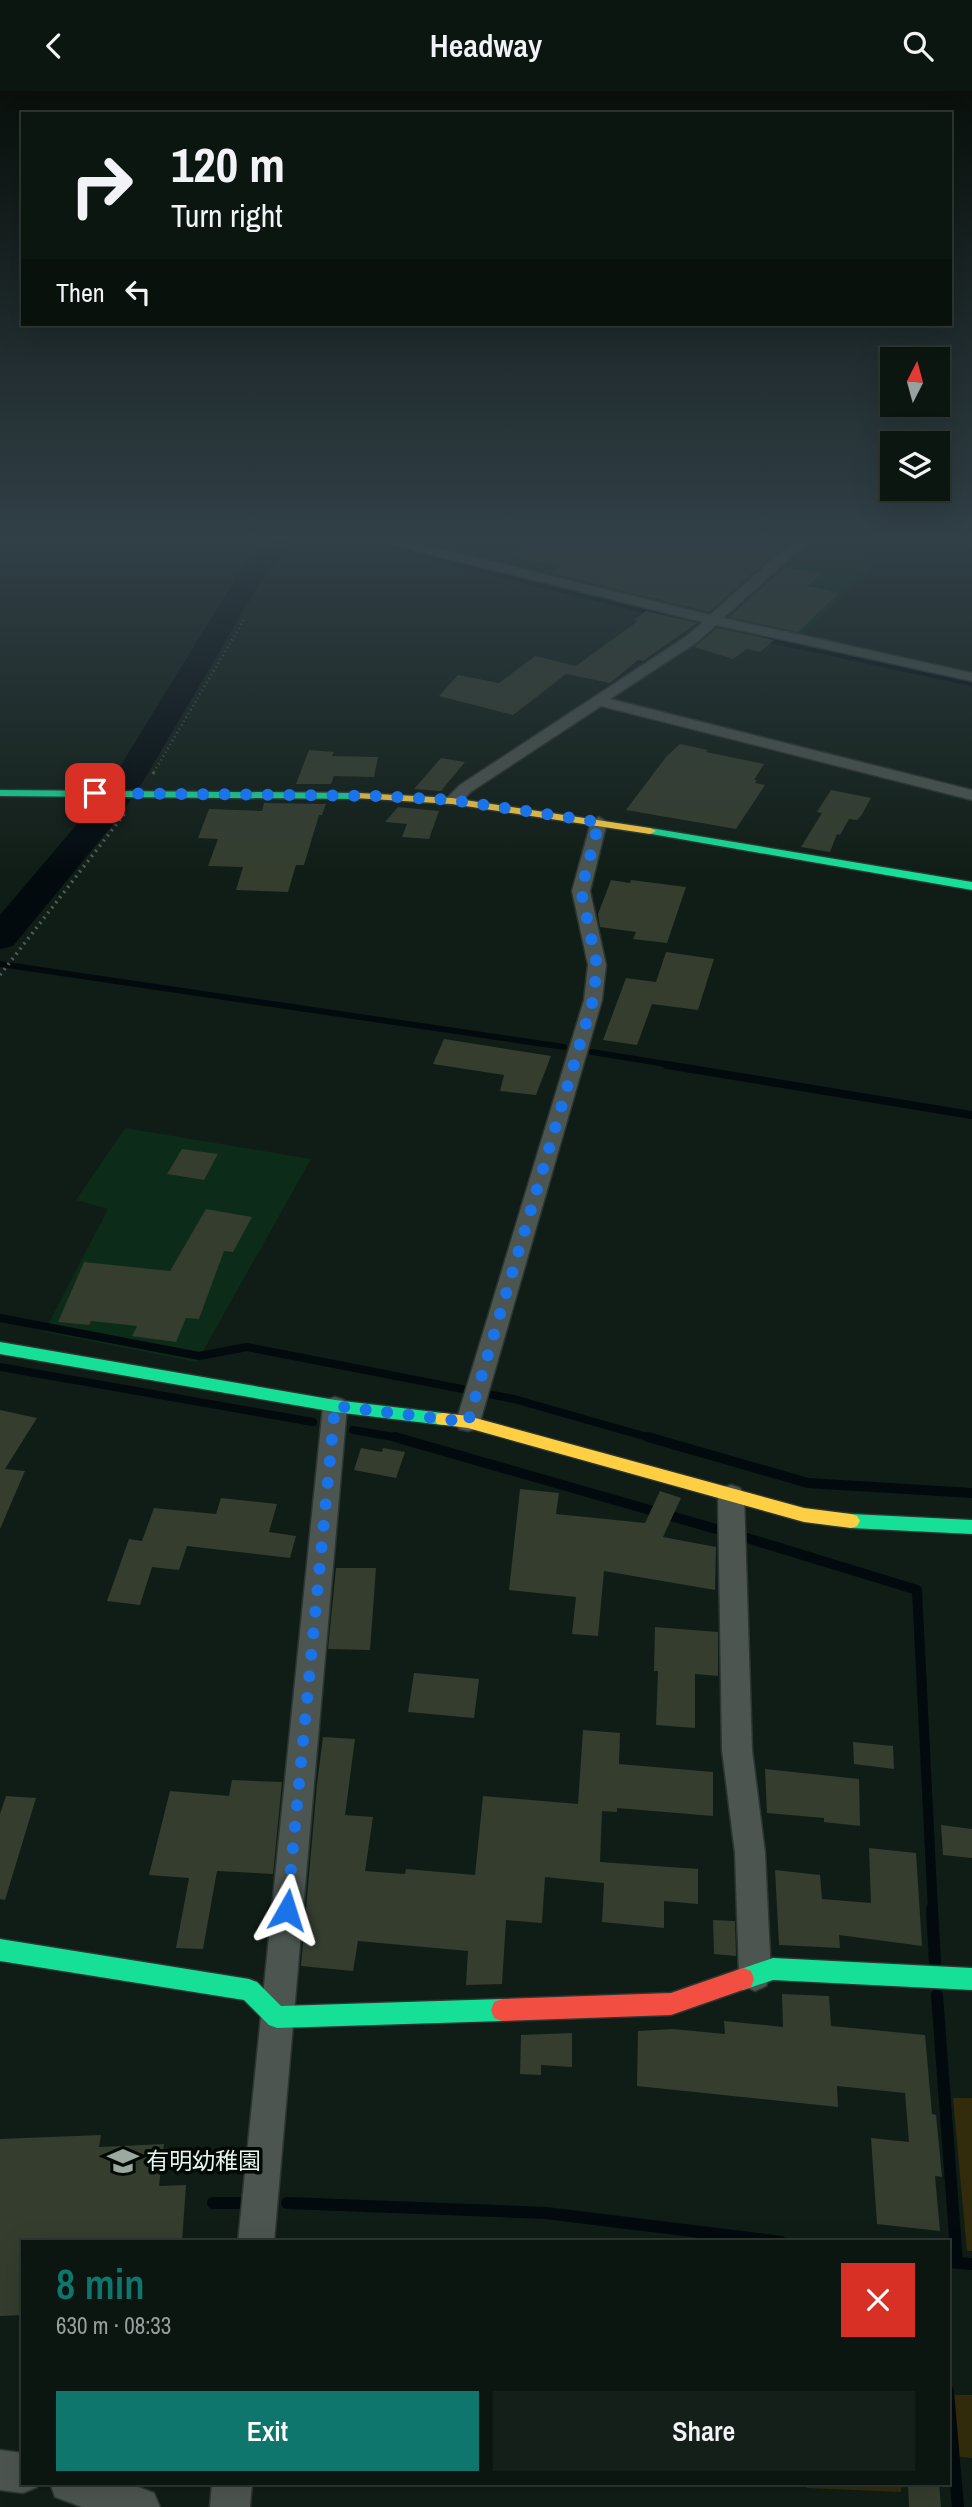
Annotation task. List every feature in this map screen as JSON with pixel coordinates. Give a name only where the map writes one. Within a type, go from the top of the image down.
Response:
[{"type":"street","points":[[452,800],[671,651]]},
{"type":"street","points":[[842,651],[972,677]]},
{"type":"street","points":[[599,701],[972,795]]},
{"type":"street","points":[[0,793],[334,794],[452,800],[599,822],[972,886]]},
{"type":"street","points":[[474,1401],[593,1000],[597,965],[581,891],[599,822]]},
{"type":"street","points":[[0,1348],[335,1406],[474,1401],[730,1495],[804,1515],[871,1524],[972,1527]]},
{"type":"street","points":[[256,2240],[335,1406]]},
{"type":"street","points":[[730,1495],[737,1750],[750,1853],[755,1975]]},
{"type":"street","points":[[0,1951],[249,1990],[277,2017],[670,2004],[773,1969],[972,1979]]},
{"type":"street","points":[[0,2470],[21,2473]]},
{"type":"street","points":[[75,2485],[140,2507]]},
{"type":"street","points":[[230,2507],[233,2485]]},
{"type":"path","points":[[0,975],[10,963]]},
{"type":"shaded area","points":[[125,1128],[311,1159],[197,1362],[44,1332],[108,1209],[76,1200]]},
{"type":"shaded area","points":[[953,2098],[972,2098],[972,2251],[967,2251]]},
{"type":"shaded area","points":[[950,2395],[972,2395],[972,2458],[950,2456]]},
{"type":"shaded area","points":[[807,2485],[901,2485],[901,2492],[807,2488]]},
{"type":"building","points":[[597,651],[658,651],[643,661],[638,660],[610,683],[566,674],[513,715],[439,696],[458,675],[499,683],[535,656],[576,666]]},
{"type":"building","points":[[706,651],[745,651],[733,659]]},
{"type":"building","points":[[680,744],[764,764],[754,780],[757,780],[755,783],[765,785],[736,829],[626,810],[666,757]]},
{"type":"building","points":[[309,750],[334,752],[332,756],[378,757],[374,777],[334,776],[331,784],[296,784]]},
{"type":"building","points":[[441,758],[465,762],[441,791],[414,789]]},
{"type":"building","points":[[831,790],[871,798],[861,816],[857,820],[849,819],[840,835],[837,834],[830,852],[801,847],[822,813],[817,812]]},
{"type":"building","points":[[264,803],[326,804],[322,815],[319,815],[304,865],[296,865],[288,892],[236,890],[243,867],[208,866],[218,839],[198,838],[209,809],[262,811]]},
{"type":"building","points":[[398,807],[439,811],[429,839],[402,837],[407,824],[385,822]]},
{"type":"building","points":[[611,880],[686,887],[667,943],[633,939],[636,932],[600,927],[598,914]]},
{"type":"building","points":[[666,952],[714,959],[698,1010],[652,1004],[637,1045],[603,1040],[626,978],[656,982]]},
{"type":"building","points":[[444,1039],[551,1056],[536,1095],[500,1091],[504,1075],[433,1064]]},
{"type":"building","points":[[182,1149],[218,1154],[204,1180],[167,1174]]},
{"type":"building","points":[[206,1209],[252,1217],[233,1252],[224,1251],[199,1319],[186,1318],[176,1342],[132,1336],[137,1326],[91,1321],[89,1325],[58,1322],[84,1262],[170,1271]]},
{"type":"building","points":[[0,1410],[37,1418],[5,1469],[25,1471],[0,1529]]},
{"type":"building","points":[[361,1448],[405,1452],[396,1478],[354,1470]]},
{"type":"building","points":[[520,1489],[559,1493],[556,1514],[645,1523],[660,1491],[681,1498],[663,1537],[716,1547],[715,1590],[604,1571],[598,1636],[572,1634],[576,1597],[509,1590]]},
{"type":"building","points":[[221,1498],[277,1504],[269,1532],[296,1536],[290,1558],[187,1546],[179,1570],[152,1567],[140,1605],[107,1601],[129,1539],[142,1541],[154,1508],[216,1514]]},
{"type":"building","points":[[336,1568],[376,1568],[370,1650],[328,1649]]},
{"type":"building","points":[[655,1627],[718,1632],[718,1676],[695,1674],[695,1728],[656,1725],[658,1671],[654,1671]]},
{"type":"building","points":[[414,1673],[479,1679],[474,1718],[408,1712]]},
{"type":"building","points":[[583,1730],[620,1733],[619,1764],[713,1772],[713,1816],[617,1808],[617,1812],[602,1811],[600,1862],[698,1869],[698,1904],[664,1901],[664,1928],[602,1922],[604,1883],[545,1877],[542,1923],[506,1920],[502,1984],[466,1985],[468,1951],[358,1941],[353,1971],[301,1966],[323,1737],[355,1739],[345,1815],[373,1817],[365,1871],[405,1874],[406,1869],[475,1875],[483,1796],[578,1804]]},
{"type":"building","points":[[853,1742],[893,1746],[894,1769],[854,1764]]},
{"type":"building","points":[[765,1769],[859,1779],[860,1826],[824,1822],[824,1818],[767,1813]]},
{"type":"building","points":[[232,1780],[282,1782],[273,1874],[217,1871],[203,1949],[176,1948],[189,1878],[149,1875],[170,1791],[229,1796]]},
{"type":"building","points":[[6,1796],[36,1798],[5,1900],[0,1899],[0,1814]]},
{"type":"building","points":[[941,1825],[972,1829],[972,1858],[943,1855]]},
{"type":"building","points":[[869,1848],[916,1853],[922,1946],[839,1935],[840,1948],[779,1945],[775,1870],[820,1875],[822,1899],[871,1903]]},
{"type":"building","points":[[713,1920],[735,1921],[736,1956],[714,1954]]},
{"type":"building","points":[[782,1994],[829,1996],[831,2026],[925,2035],[932,2114],[936,2115],[942,2177],[935,2176],[940,2231],[877,2224],[871,2138],[909,2142],[905,2093],[837,2086],[838,2107],[637,2086],[638,2031],[673,2029],[725,2034],[724,2021],[783,2027]]},
{"type":"building","points":[[572,2033],[572,2067],[541,2065],[541,2075],[520,2074],[521,2035]]},
{"type":"building","points":[[101,2135],[99,2147],[164,2144],[159,2186],[186,2185],[182,2240],[21,2240],[21,2315],[0,2316],[0,2139]]},
{"type":"building","points":[[908,2485],[939,2485],[941,2507],[909,2507]]},
{"type":"waterway","points":[[0,938],[107,810],[206,651]]},
{"type":"waterway","points":[[817,651],[972,684]]},
{"type":"waterway","points":[[0,964],[564,1047]]},
{"type":"waterway","points":[[592,1052],[678,1066]]},
{"type":"waterway","points":[[667,1065],[972,1115]]},
{"type":"waterway","points":[[0,1318],[199,1356],[247,1347],[514,1399],[654,1439]]},
{"type":"waterway","points":[[0,1367],[313,1422]]},
{"type":"waterway","points":[[353,1430],[397,1438]]},
{"type":"waterway","points":[[648,1437],[808,1483],[972,1493]]},
{"type":"waterway","points":[[397,1438],[405,1439]]},
{"type":"waterway","points":[[397,1438],[716,1529]]},
{"type":"waterway","points":[[747,1538],[917,1590],[933,1911]]},
{"type":"waterway","points":[[932,1909],[935,1962]]},
{"type":"waterway","points":[[937,1995],[957,2263]]},
{"type":"waterway","points":[[213,2203],[239,2203]]},
{"type":"waterway","points":[[287,2203],[546,2213],[765,2240]]},
{"type":"waterway","points":[[950,2262],[957,2263]]},
{"type":"waterway","points":[[957,2263],[972,2264]]},
{"type":"waterway","points":[[950,2414],[958,2507]]},
{"type":"traffic: fast","points":[[0,793],[359,796]]},
{"type":"traffic: fast","points":[[650,831],[972,886]]},
{"type":"traffic: fast","points":[[0,1348],[335,1406],[443,1419]]},
{"type":"traffic: fast","points":[[851,1521],[972,1527]]},
{"type":"traffic: fast","points":[[0,1950],[249,1990],[277,2017],[502,2010]]},
{"type":"traffic: fast","points":[[743,1979],[773,1969],[972,1979]]},
{"type":"traffic: slow","points":[[359,796],[452,801],[650,831]]},
{"type":"traffic: slow","points":[[443,1419],[468,1422],[804,1515],[851,1521]]},
{"type":"traffic: jam","points":[[502,2010],[671,2004],[743,1979]]},
{"type":"place","name":"有明幼稚園","points":[[123,2161]]},
{"type":"route","points":[[95,793],[334,794],[452,800],[599,822],[581,891],[597,965],[593,1000],[468,1422],[335,1406],[287,1910]]}]
